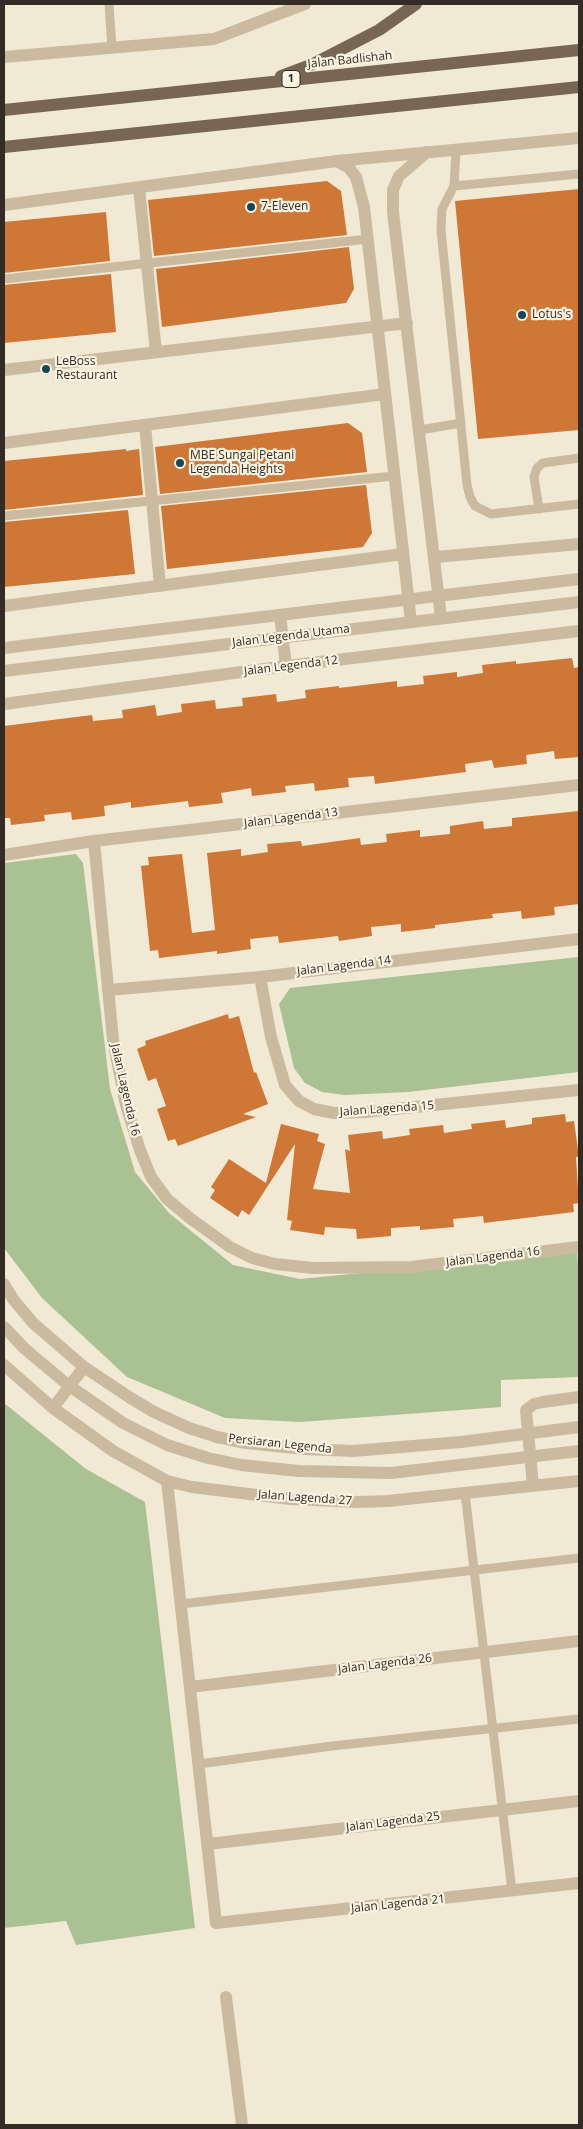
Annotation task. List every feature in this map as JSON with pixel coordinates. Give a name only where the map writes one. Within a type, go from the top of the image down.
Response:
[{"type":"main road","points":[[262,82],[313,64],[379,30],[416,4]]},
{"type":"main road","name":"Jalan Badlishah","points":[[4,110],[579,50]]},
{"type":"main road","points":[[4,146],[579,87]]},
{"type":"street","points":[[4,57],[214,39],[305,4]]},
{"type":"street","points":[[4,205],[337,161],[579,138]]},
{"type":"street","points":[[427,152],[399,176],[393,190],[392,212],[436,557],[442,618]]},
{"type":"street","points":[[337,161],[348,168],[360,185],[378,326],[410,622]]},
{"type":"street","points":[[139,188],[156,352]]},
{"type":"street","points":[[4,370],[407,323]]},
{"type":"street","points":[[4,443],[385,394]]},
{"type":"street","points":[[145,425],[154,501],[160,586]]},
{"type":"street","points":[[436,557],[579,544]]},
{"type":"street","points":[[4,606],[403,554]]},
{"type":"street","points":[[574,579],[579,572]]},
{"type":"street","name":"Jalan Legenda Utama","points":[[4,648],[574,579]]},
{"type":"street","name":"Jalan Legenda Utama","points":[[4,671],[579,602]]},
{"type":"street","points":[[280,615],[286,666]]},
{"type":"street","name":"Jalan Legenda 12","points":[[4,704],[286,666],[579,631]]},
{"type":"street","name":"Jalan Lagenda 13","points":[[4,855],[94,841],[579,784]]},
{"type":"street","name":"Jalan Lagenda 16","points":[[94,841],[114,1040],[126,1105],[140,1150],[151,1177],[167,1198],[191,1219],[230,1248],[252,1258],[275,1264],[334,1269],[411,1267],[579,1247]]},
{"type":"street","name":"Jalan Lagenda 14","points":[[108,990],[260,977],[579,939]]},
{"type":"street","name":"Jalan Lagenda 15","points":[[260,977],[271,1037],[285,1085],[299,1101],[314,1109],[334,1113],[366,1112],[579,1090]]},
{"type":"street","name":"Persiaran Legenda","points":[[4,1284],[13,1299],[33,1323],[84,1366],[128,1398],[189,1428],[217,1437],[246,1443],[354,1452],[461,1442],[579,1427]]},
{"type":"street","name":"Persiaran Legenda","points":[[4,1326],[25,1348],[68,1385],[123,1423],[167,1445],[208,1458],[242,1465],[299,1471],[390,1473],[579,1451]]},
{"type":"street","name":"Jalan Lagenda 27","points":[[4,1365],[53,1408],[113,1451],[167,1481],[201,1488],[333,1502],[388,1501],[579,1481]]},
{"type":"street","points":[[53,1408],[68,1385],[84,1366]]},
{"type":"street","points":[[533,1486],[526,1410],[543,1402],[579,1398]]},
{"type":"street","points":[[167,1481],[208,1844]]},
{"type":"street","name":"Jalan Lagenda 26","points":[[190,1687],[579,1641]]},
{"type":"street","name":"Jalan Lagenda 25","points":[[208,1844],[579,1801]]},
{"type":"street","name":"Jalan Lagenda 21","points":[[208,1844],[216,1923],[579,1884]]},
{"type":"street","points":[[226,1997],[242,2125]]},
{"type":"lane","points":[[109,4],[112,48]]},
{"type":"lane","points":[[456,150],[454,186],[442,209],[441,230],[467,485],[475,506],[491,514],[579,504]]},
{"type":"lane","points":[[454,186],[579,174]]},
{"type":"lane","points":[[4,279],[368,239]]},
{"type":"lane","points":[[420,430],[461,423]]},
{"type":"lane","points":[[539,509],[534,477],[537,468],[542,463],[579,458]]},
{"type":"lane","points":[[4,516],[394,476]]},
{"type":"lane","points":[[465,1493],[512,1891]]},
{"type":"lane","points":[[181,1604],[579,1558]]},
{"type":"lane","points":[[199,1764],[332,1746],[579,1719]]},
{"type":"green space","points":[[76,854],[83,863],[110,1089],[135,1172],[169,1213],[233,1265],[300,1279],[577,1252],[579,1280],[579,1377],[501,1380],[501,1407],[300,1422],[225,1418],[127,1377],[42,1298],[4,1248],[4,863]]},
{"type":"green space","points":[[579,957],[579,1072],[408,1092],[345,1095],[322,1092],[305,1083],[294,1068],[279,1004],[290,988]]},
{"type":"green space","points":[[4,1403],[86,1469],[145,1502],[195,1928],[76,1945],[66,1921],[4,1928]]},
{"type":"building","points":[[327,181],[341,191],[347,235],[154,256],[148,200]]},
{"type":"building","name":"Lotus's","points":[[579,189],[579,430],[478,439],[455,201]]},
{"type":"building","points":[[106,212],[110,261],[4,273],[4,222]]},
{"type":"building","points":[[349,247],[354,289],[346,303],[162,327],[156,269]]},
{"type":"building","points":[[111,274],[116,332],[4,343],[4,285]]},
{"type":"building","points":[[348,423],[362,433],[367,472],[160,494],[155,447]]},
{"type":"building","points":[[126,449],[126,451],[139,449],[143,495],[4,510],[4,461]]},
{"type":"building","points":[[366,485],[372,533],[363,547],[167,569],[161,506]]},
{"type":"building","points":[[128,510],[135,574],[4,587],[4,522]]},
{"type":"building","points":[[572,658],[574,668],[579,667],[579,757],[555,759],[554,751],[526,755],[527,764],[494,768],[492,760],[465,764],[466,772],[375,784],[374,776],[348,778],[349,787],[315,791],[314,783],[285,786],[286,792],[252,796],[251,788],[221,793],[223,803],[189,807],[188,801],[131,808],[131,802],[104,806],[105,816],[72,820],[71,812],[44,815],[45,821],[11,825],[10,818],[4,818],[4,726],[92,715],[93,721],[123,718],[122,710],[155,705],[157,716],[182,712],[181,704],[215,700],[216,709],[243,706],[242,698],[276,694],[277,702],[306,698],[305,690],[397,681],[397,687],[424,684],[423,676],[457,672],[457,677],[483,673],[482,665],[516,661],[516,664]]},
{"type":"building","points":[[579,811],[579,904],[554,907],[555,915],[522,919],[521,911],[492,914],[493,918],[435,925],[435,928],[401,932],[401,924],[371,927],[372,936],[339,941],[338,936],[279,943],[278,936],[250,939],[251,949],[217,954],[217,951],[159,958],[158,950],[150,951],[141,866],[149,865],[148,857],[182,854],[192,933],[215,930],[207,853],[241,849],[241,856],[268,852],[267,844],[301,841],[302,846],[360,838],[361,845],[387,842],[386,834],[420,830],[420,837],[450,834],[450,826],[483,821],[484,829],[512,826],[512,818]]},
{"type":"building","points":[[228,1014],[229,1019],[239,1016],[254,1073],[256,1072],[268,1104],[243,1114],[256,1117],[178,1146],[175,1139],[168,1141],[157,1109],[166,1106],[156,1078],[148,1081],[137,1049],[146,1045],[145,1041]]},
{"type":"building","points":[[565,1114],[566,1122],[574,1121],[579,1157],[576,1157],[579,1203],[573,1204],[574,1212],[484,1223],[483,1216],[453,1219],[454,1227],[420,1230],[420,1226],[391,1228],[391,1236],[357,1239],[356,1229],[325,1227],[324,1235],[290,1230],[292,1221],[287,1220],[295,1144],[249,1215],[242,1210],[238,1217],[210,1198],[215,1190],[211,1187],[229,1159],[266,1183],[281,1124],[319,1134],[317,1141],[325,1144],[313,1189],[350,1193],[345,1149],[350,1151],[348,1135],[382,1131],[383,1139],[410,1135],[409,1129],[443,1125],[444,1133],[472,1129],[471,1124],[505,1120],[506,1128],[532,1124],[532,1118]]},
{"type":"place","name":"7-Eleven","points":[[251,207]]},
{"type":"place","name":"Lotus's","points":[[522,315]]},
{"type":"place","name":"LeBoss Restaurant","points":[[46,369]]},
{"type":"place","name":"MBE Sungai Petani Legenda Heights","points":[[180,463]]}]
